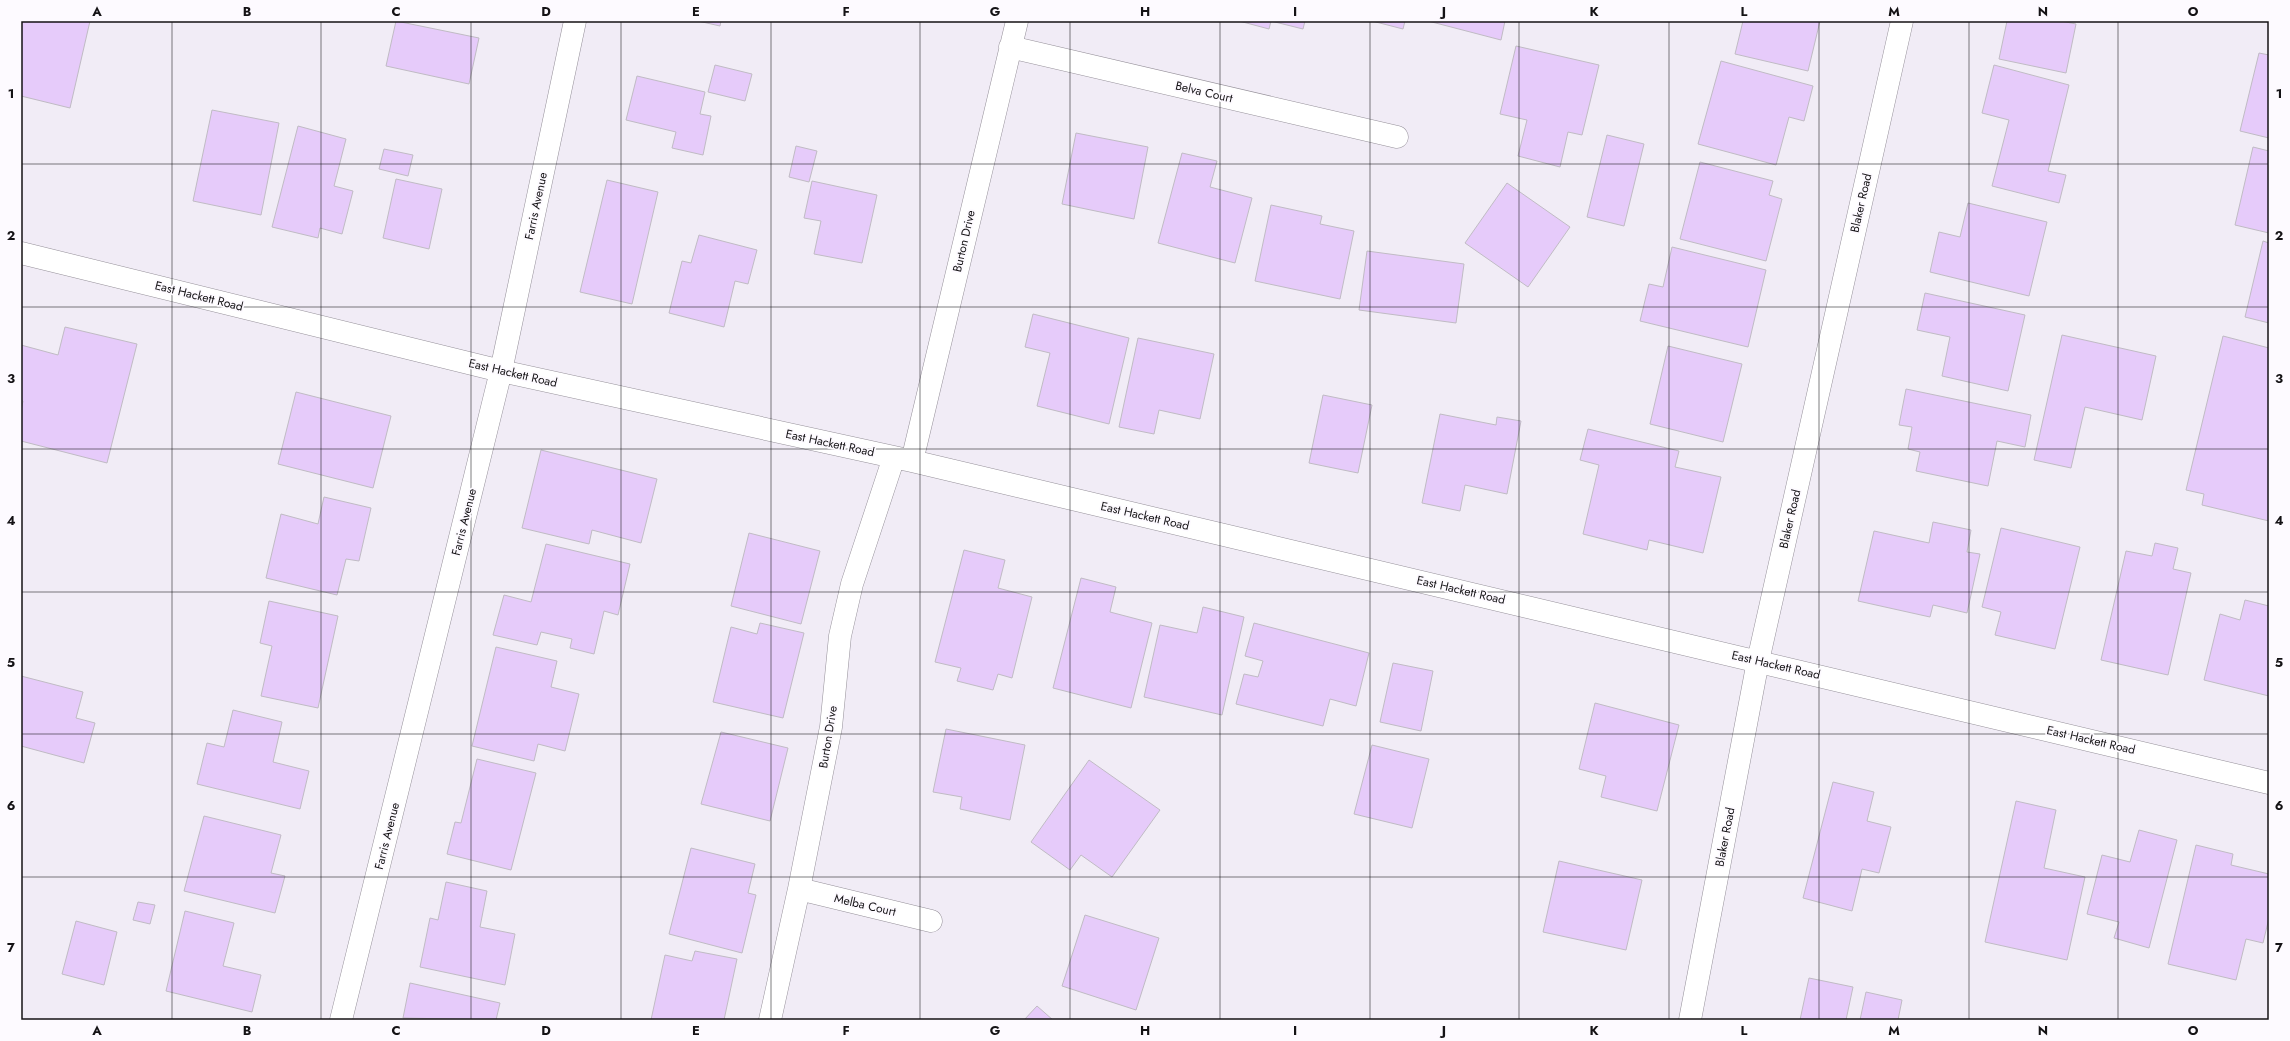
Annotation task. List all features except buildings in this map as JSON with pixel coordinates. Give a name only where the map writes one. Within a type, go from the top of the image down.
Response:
[{"type":"street","name":"Farris Avenue","points":[[341,1020],[501,371],[575,21]]},
{"type":"street","name":"Burton Drive","points":[[770,1020],[799,889],[831,727],[840,636],[852,584],[903,459],[1017,21]]},
{"type":"street","name":"Blaker Road","points":[[1690,1020],[1758,661],[1902,21]]},
{"type":"street","name":"Belva Court","points":[[1010,47],[1397,137]]},
{"type":"street","name":"East Hackett Road","points":[[21,253],[501,371],[903,459],[2269,783]]},
{"type":"street","name":"Melba Court","points":[[799,889],[931,921]]}]
